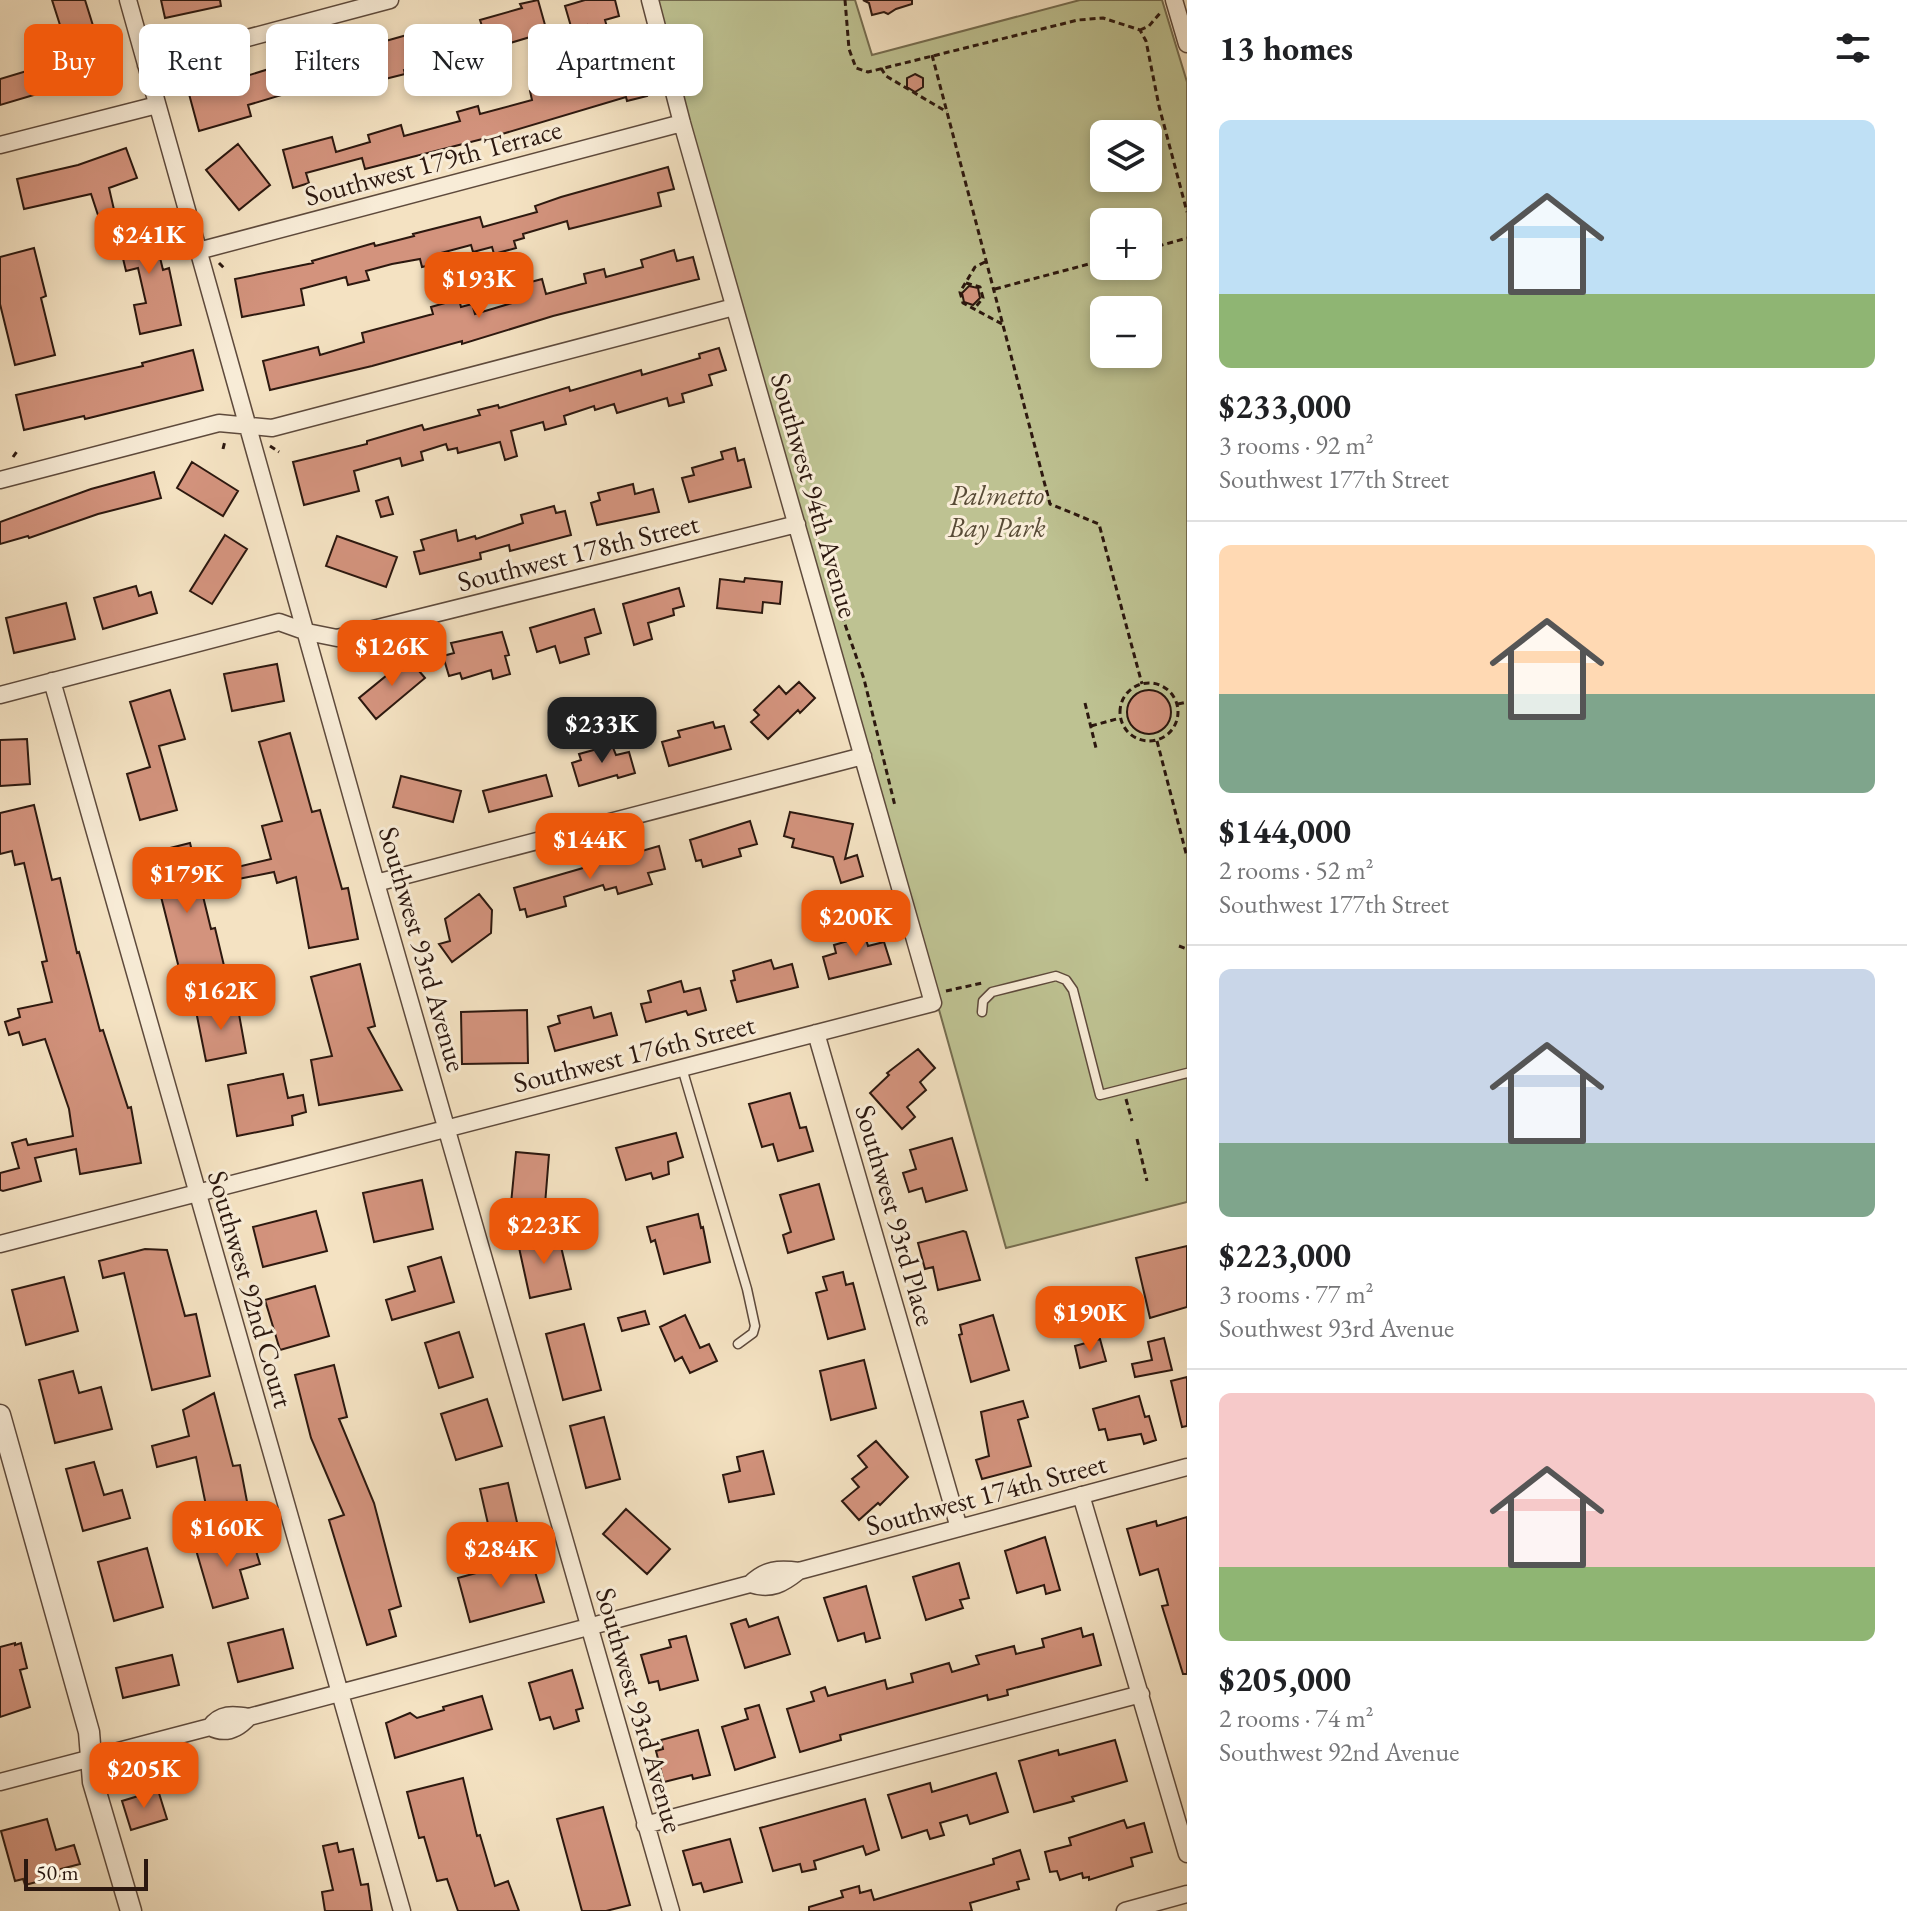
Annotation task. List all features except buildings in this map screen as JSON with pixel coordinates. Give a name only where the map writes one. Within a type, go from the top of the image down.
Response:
[{"type":"street","name":"Southwest 93rd Avenue","points":[[128,0],[139,40]]},
{"type":"street","points":[[250,37],[390,0]]},
{"type":"street","name":"Southwest 94th Avenue","points":[[650,0],[682,123],[863,756],[938,997]]},
{"type":"street","points":[[1174,0],[1187,44]]},
{"type":"street","name":"Southwest 93rd Avenue","points":[[155,96],[671,1911]]},
{"type":"street","points":[[0,145],[157,105]]},
{"type":"street","name":"Southwest 179th Terrace","points":[[198,251],[682,123]]},
{"type":"street","points":[[4,471],[219,423],[272,428],[734,307]]},
{"type":"street","name":"Southwest 178th Street","points":[[0,695],[279,622],[337,638],[797,524]]},
{"type":"street","name":"Southwest 92nd Court","points":[[52,681],[402,1911]]},
{"type":"street","points":[[376,883],[863,756]]},
{"type":"street","points":[[816,1033],[938,997]]},
{"type":"street","name":"Southwest 176th Street","points":[[0,1244],[816,1033]]},
{"type":"street","name":"Southwest 93rd Place","points":[[816,1033],[959,1528]]},
{"type":"street","points":[[0,1415],[89,1732],[93,1782],[131,1911]]},
{"type":"street","name":"Southwest 174th Street","points":[[0,1782],[210,1727],[219,1717],[249,1717],[750,1584],[771,1570],[799,1571],[1187,1467]]},
{"type":"street","points":[[1081,1495],[1187,1854]]},
{"type":"street","points":[[645,1825],[1141,1694]]},
{"type":"street","points":[[1125,1911],[1187,1894]]},
{"type":"lane","points":[[982,1012],[983,1001],[992,992],[1056,976],[1066,980],[1073,990],[1100,1095],[1187,1073]]},
{"type":"lane","points":[[682,1068],[755,1326],[753,1333],[738,1344]]},
{"type":"path","points":[[845,0],[849,49],[856,68],[868,72],[1078,20],[1103,18],[1140,30],[1149,26],[1161,12]]},
{"type":"path","points":[[1140,30],[1146,41],[1159,106],[1187,212]]},
{"type":"path","points":[[932,55],[1050,504],[1099,524],[1142,684]]},
{"type":"path","points":[[881,68],[886,76],[947,112]]},
{"type":"path","points":[[1162,245],[1187,238]]},
{"type":"path","points":[[986,261],[975,267],[960,292],[963,303],[1002,324]]},
{"type":"path","points":[[219,263],[225,269]]},
{"type":"path","points":[[994,289],[1090,264]]},
{"type":"path","points":[[966,283],[980,287],[983,298],[974,309]]},
{"type":"path","points":[[270,446],[279,452]]},
{"type":"path","points":[[4,471],[18,450]]},
{"type":"path","points":[[1142,684],[1162,685],[1178,704],[1177,723],[1172,731],[1157,741],[1138,740],[1120,718],[1123,699],[1128,691],[1142,684]]},
{"type":"path","points":[[1178,704],[1187,702]]},
{"type":"path","points":[[1085,703],[1096,748]]},
{"type":"path","points":[[1091,726],[1120,718]]},
{"type":"path","points":[[1157,741],[1187,857]]},
{"type":"path","points":[[1179,946],[1187,949]]},
{"type":"path","points":[[938,997],[986,983]]},
{"type":"path","points":[[1126,1099],[1132,1121]]},
{"type":"path","points":[[1137,1139],[1147,1181]]},
{"type":"green space","name":"Palmetto Bay Park","points":[[659,0],[855,0],[872,55],[1080,0],[1162,0],[1187,82],[1187,1202],[1006,1248],[682,96],[703,96],[703,24],[662,24]]}]
